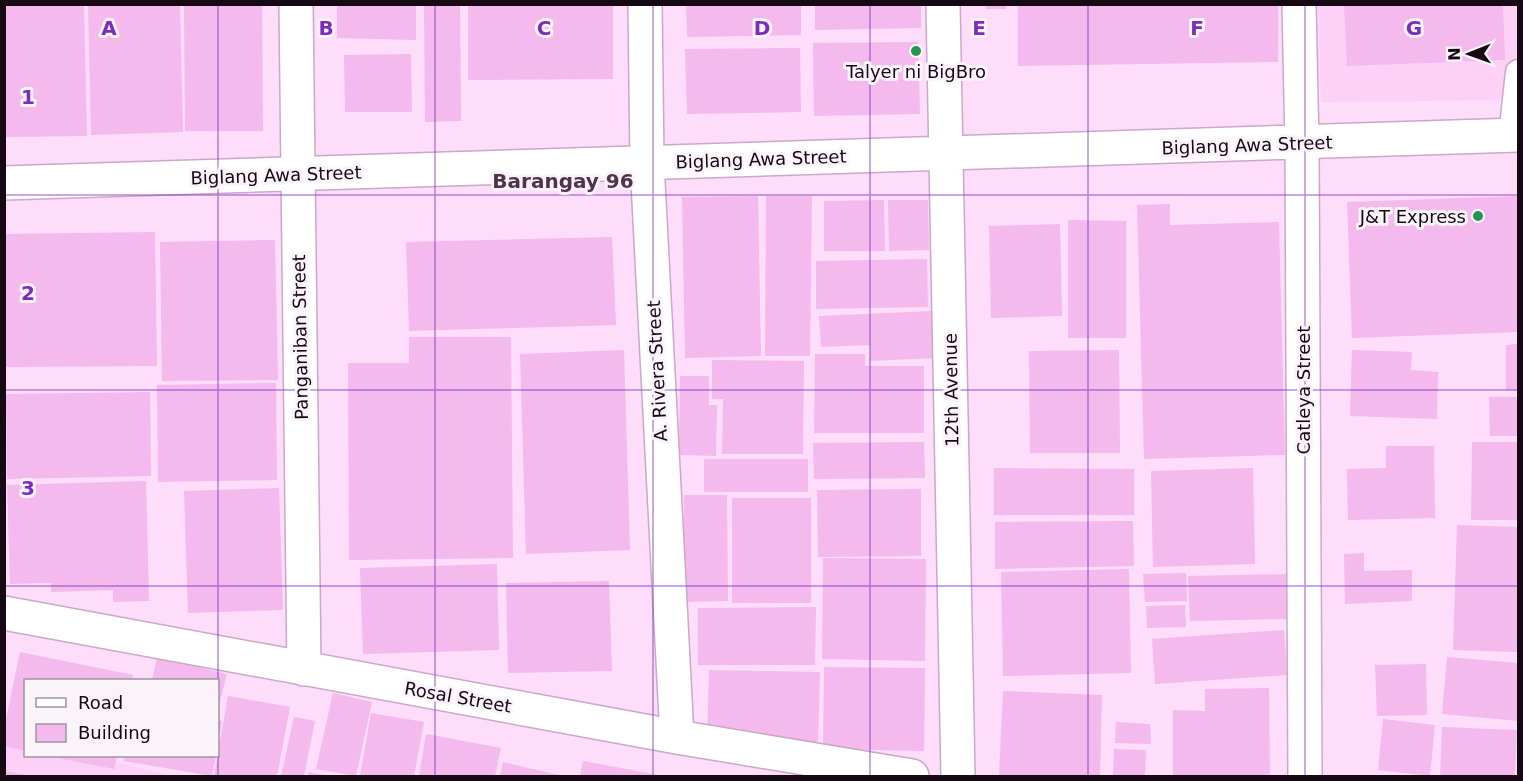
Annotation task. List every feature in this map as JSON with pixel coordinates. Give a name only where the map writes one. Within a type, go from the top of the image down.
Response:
[{"type":"street","name":"Panganiban Street","points":[[296,4],[304,669]]},
{"type":"street","name":"A. Rivera Street","points":[[645,4],[647,163],[677,737]]},
{"type":"street","name":"12th Avenue","points":[[943,4],[958,777]]},
{"type":"street","name":"Catleya Street","points":[[1299,4],[1302,144],[1305,777]]},
{"type":"street","name":"Biglang Awa Street","points":[[4,183],[1302,144],[1515,135]]},
{"type":"street","name":"Rosal Street","points":[[4,613],[677,737],[912,777]]},
{"type":"lane","points":[[1515,135],[1518,72]]},
{"type":"shaded area","points":[[1318,5],[1518,5],[1518,100],[1321,102]]},
{"type":"shaded area","points":[[4,737],[24,742],[24,757],[89,757],[174,776],[5,776]]},
{"type":"building","points":[[88,4],[180,4],[183,132],[91,135]]},
{"type":"building","points":[[262,4],[263,131],[185,131],[184,5]]},
{"type":"building","points":[[337,4],[416,4],[416,40],[337,38]]},
{"type":"building","points":[[424,4],[460,4],[461,121],[425,122]]},
{"type":"building","points":[[468,4],[613,4],[613,79],[468,80]]},
{"type":"building","points":[[686,4],[801,4],[801,35],[687,37]]},
{"type":"building","points":[[815,4],[921,4],[921,28],[815,30]]},
{"type":"building","points":[[986,4],[1006,4],[1006,9],[986,9]]},
{"type":"building","points":[[1018,4],[1278,4],[1278,62],[1018,66]]},
{"type":"building","points":[[1344,4],[1503,4],[1505,60],[1347,66]]},
{"type":"building","points":[[84,5],[87,136],[4,137],[4,6]]},
{"type":"building","points":[[918,42],[920,114],[814,116],[813,43]]},
{"type":"building","points":[[800,48],[801,112],[687,114],[685,49]]},
{"type":"building","points":[[411,54],[412,112],[345,112],[344,55]]},
{"type":"building","points":[[758,196],[761,356],[685,358],[682,197]]},
{"type":"building","points":[[766,196],[812,196],[810,356],[765,356]]},
{"type":"building","points":[[1518,196],[1518,332],[1352,338],[1347,202]]},
{"type":"building","points":[[884,200],[885,251],[824,251],[824,201]]},
{"type":"building","points":[[888,200],[928,200],[929,250],[889,251]]},
{"type":"building","points":[[1170,204],[1170,225],[1279,222],[1285,455],[1144,459],[1137,205]]},
{"type":"building","points":[[1068,220],[1126,221],[1126,338],[1068,338]]},
{"type":"building","points":[[1060,224],[1062,316],[991,318],[989,226]]},
{"type":"building","points":[[155,232],[157,366],[4,367],[4,234]]},
{"type":"building","points":[[612,237],[616,325],[409,331],[406,242]]},
{"type":"building","points":[[275,240],[278,380],[162,381],[160,242]]},
{"type":"building","points":[[927,259],[928,307],[816,309],[816,261]]},
{"type":"building","points":[[932,311],[935,358],[870,361],[870,345],[821,347],[819,316]]},
{"type":"building","points":[[409,337],[511,337],[513,558],[349,560],[348,363],[409,363]]},
{"type":"building","points":[[1518,344],[1518,390],[1506,390],[1506,345]]},
{"type":"building","points":[[624,350],[630,550],[526,554],[520,354]]},
{"type":"building","points":[[1119,350],[1120,453],[1030,453],[1029,351]]},
{"type":"building","points":[[1352,350],[1412,352],[1411,370],[1438,372],[1437,419],[1350,416]]},
{"type":"building","points":[[815,354],[865,354],[865,366],[924,366],[924,433],[814,433]]},
{"type":"building","points":[[712,360],[804,361],[803,454],[722,454],[723,399],[712,399]]},
{"type":"building","points":[[680,376],[709,376],[709,405],[717,405],[716,456],[679,455]]},
{"type":"building","points":[[276,383],[277,480],[158,482],[157,385]]},
{"type":"building","points":[[150,392],[151,476],[7,479],[6,394]]},
{"type":"building","points":[[1489,397],[1518,397],[1518,436],[1490,436]]},
{"type":"building","points":[[924,442],[925,478],[814,479],[813,443]]},
{"type":"building","points":[[1472,442],[1518,442],[1518,520],[1471,520]]},
{"type":"building","points":[[1386,446],[1434,446],[1435,518],[1348,520],[1347,469],[1386,468]]},
{"type":"building","points":[[704,459],[808,459],[808,492],[704,492]]},
{"type":"building","points":[[994,468],[1134,469],[1134,515],[994,515]]},
{"type":"building","points":[[1253,468],[1255,564],[1153,567],[1151,471]]},
{"type":"building","points":[[146,481],[149,601],[113,602],[113,590],[51,592],[51,583],[10,584],[7,485]]},
{"type":"building","points":[[279,488],[283,610],[188,613],[184,491]]},
{"type":"building","points":[[921,489],[921,556],[818,557],[817,490]]},
{"type":"building","points":[[684,495],[727,495],[728,601],[684,602]]},
{"type":"building","points":[[732,498],[811,498],[811,603],[732,603]]},
{"type":"building","points":[[1133,521],[1134,566],[995,569],[995,522]]},
{"type":"building","points":[[1457,525],[1518,527],[1518,652],[1453,650]]},
{"type":"building","points":[[1364,553],[1364,571],[1412,570],[1412,601],[1345,604],[1344,554]]},
{"type":"building","points":[[823,558],[926,559],[925,661],[822,659]]},
{"type":"building","points":[[497,564],[499,650],[363,654],[360,568]]},
{"type":"building","points":[[1129,569],[1131,673],[1003,676],[1001,572]]},
{"type":"building","points":[[1186,573],[1187,601],[1145,602],[1143,574]]},
{"type":"building","points":[[1290,574],[1290,619],[1190,621],[1188,576]]},
{"type":"building","points":[[609,581],[612,671],[508,673],[506,583]]},
{"type":"building","points":[[1185,605],[1186,627],[1147,628],[1146,606]]},
{"type":"building","points":[[816,607],[815,665],[698,665],[698,608]]},
{"type":"building","points":[[1284,630],[1287,675],[1155,684],[1152,639]]},
{"type":"building","points":[[20,652],[133,675],[132,679],[24,679],[24,751],[4,746],[4,728]]},
{"type":"building","points":[[157,657],[227,674],[219,705],[219,679],[152,679]]},
{"type":"building","points":[[1447,657],[1518,663],[1518,721],[1442,714]]},
{"type":"building","points":[[1426,664],[1427,715],[1377,716],[1375,665]]},
{"type":"building","points":[[824,667],[925,668],[924,751],[823,749]]},
{"type":"building","points":[[709,670],[820,672],[818,743],[707,741]]},
{"type":"building","points":[[1269,688],[1270,776],[1173,776],[1173,710],[1205,711],[1205,689]]},
{"type":"building","points":[[1003,691],[1102,695],[1100,776],[999,776]]},
{"type":"building","points":[[333,693],[372,702],[356,776],[316,769]]},
{"type":"building","points":[[228,696],[290,707],[277,776],[214,776]]},
{"type":"building","points":[[371,713],[424,722],[414,776],[360,776]]},
{"type":"building","points":[[294,717],[315,721],[304,776],[281,776]]},
{"type":"building","points":[[1383,719],[1435,725],[1430,776],[1378,770]]},
{"type":"building","points":[[219,720],[222,721],[219,740]]},
{"type":"building","points":[[1116,722],[1150,724],[1151,744],[1115,743]]},
{"type":"building","points":[[1442,727],[1517,730],[1515,776],[1440,776]]},
{"type":"building","points":[[426,734],[501,748],[495,776],[419,776]]},
{"type":"building","points":[[1114,749],[1146,750],[1145,776],[1113,776]]},
{"type":"building","points":[[53,757],[117,757],[114,769]]},
{"type":"building","points":[[125,757],[216,757],[212,776],[124,761]]},
{"type":"building","points":[[583,761],[658,775],[580,776]]},
{"type":"building","points":[[503,762],[563,776],[500,776]]},
{"type":"building","points":[[4,771],[26,775],[26,776],[4,776]]},
{"type":"building","points":[[309,772],[325,775],[308,776]]},
{"type":"place","name":"Talyer ni BigBro","points":[[916,51]]},
{"type":"place","name":"J&T Express","points":[[1478,216]]},
{"type":"district","name":"Barangay 96","points":[[563,181]]}]
